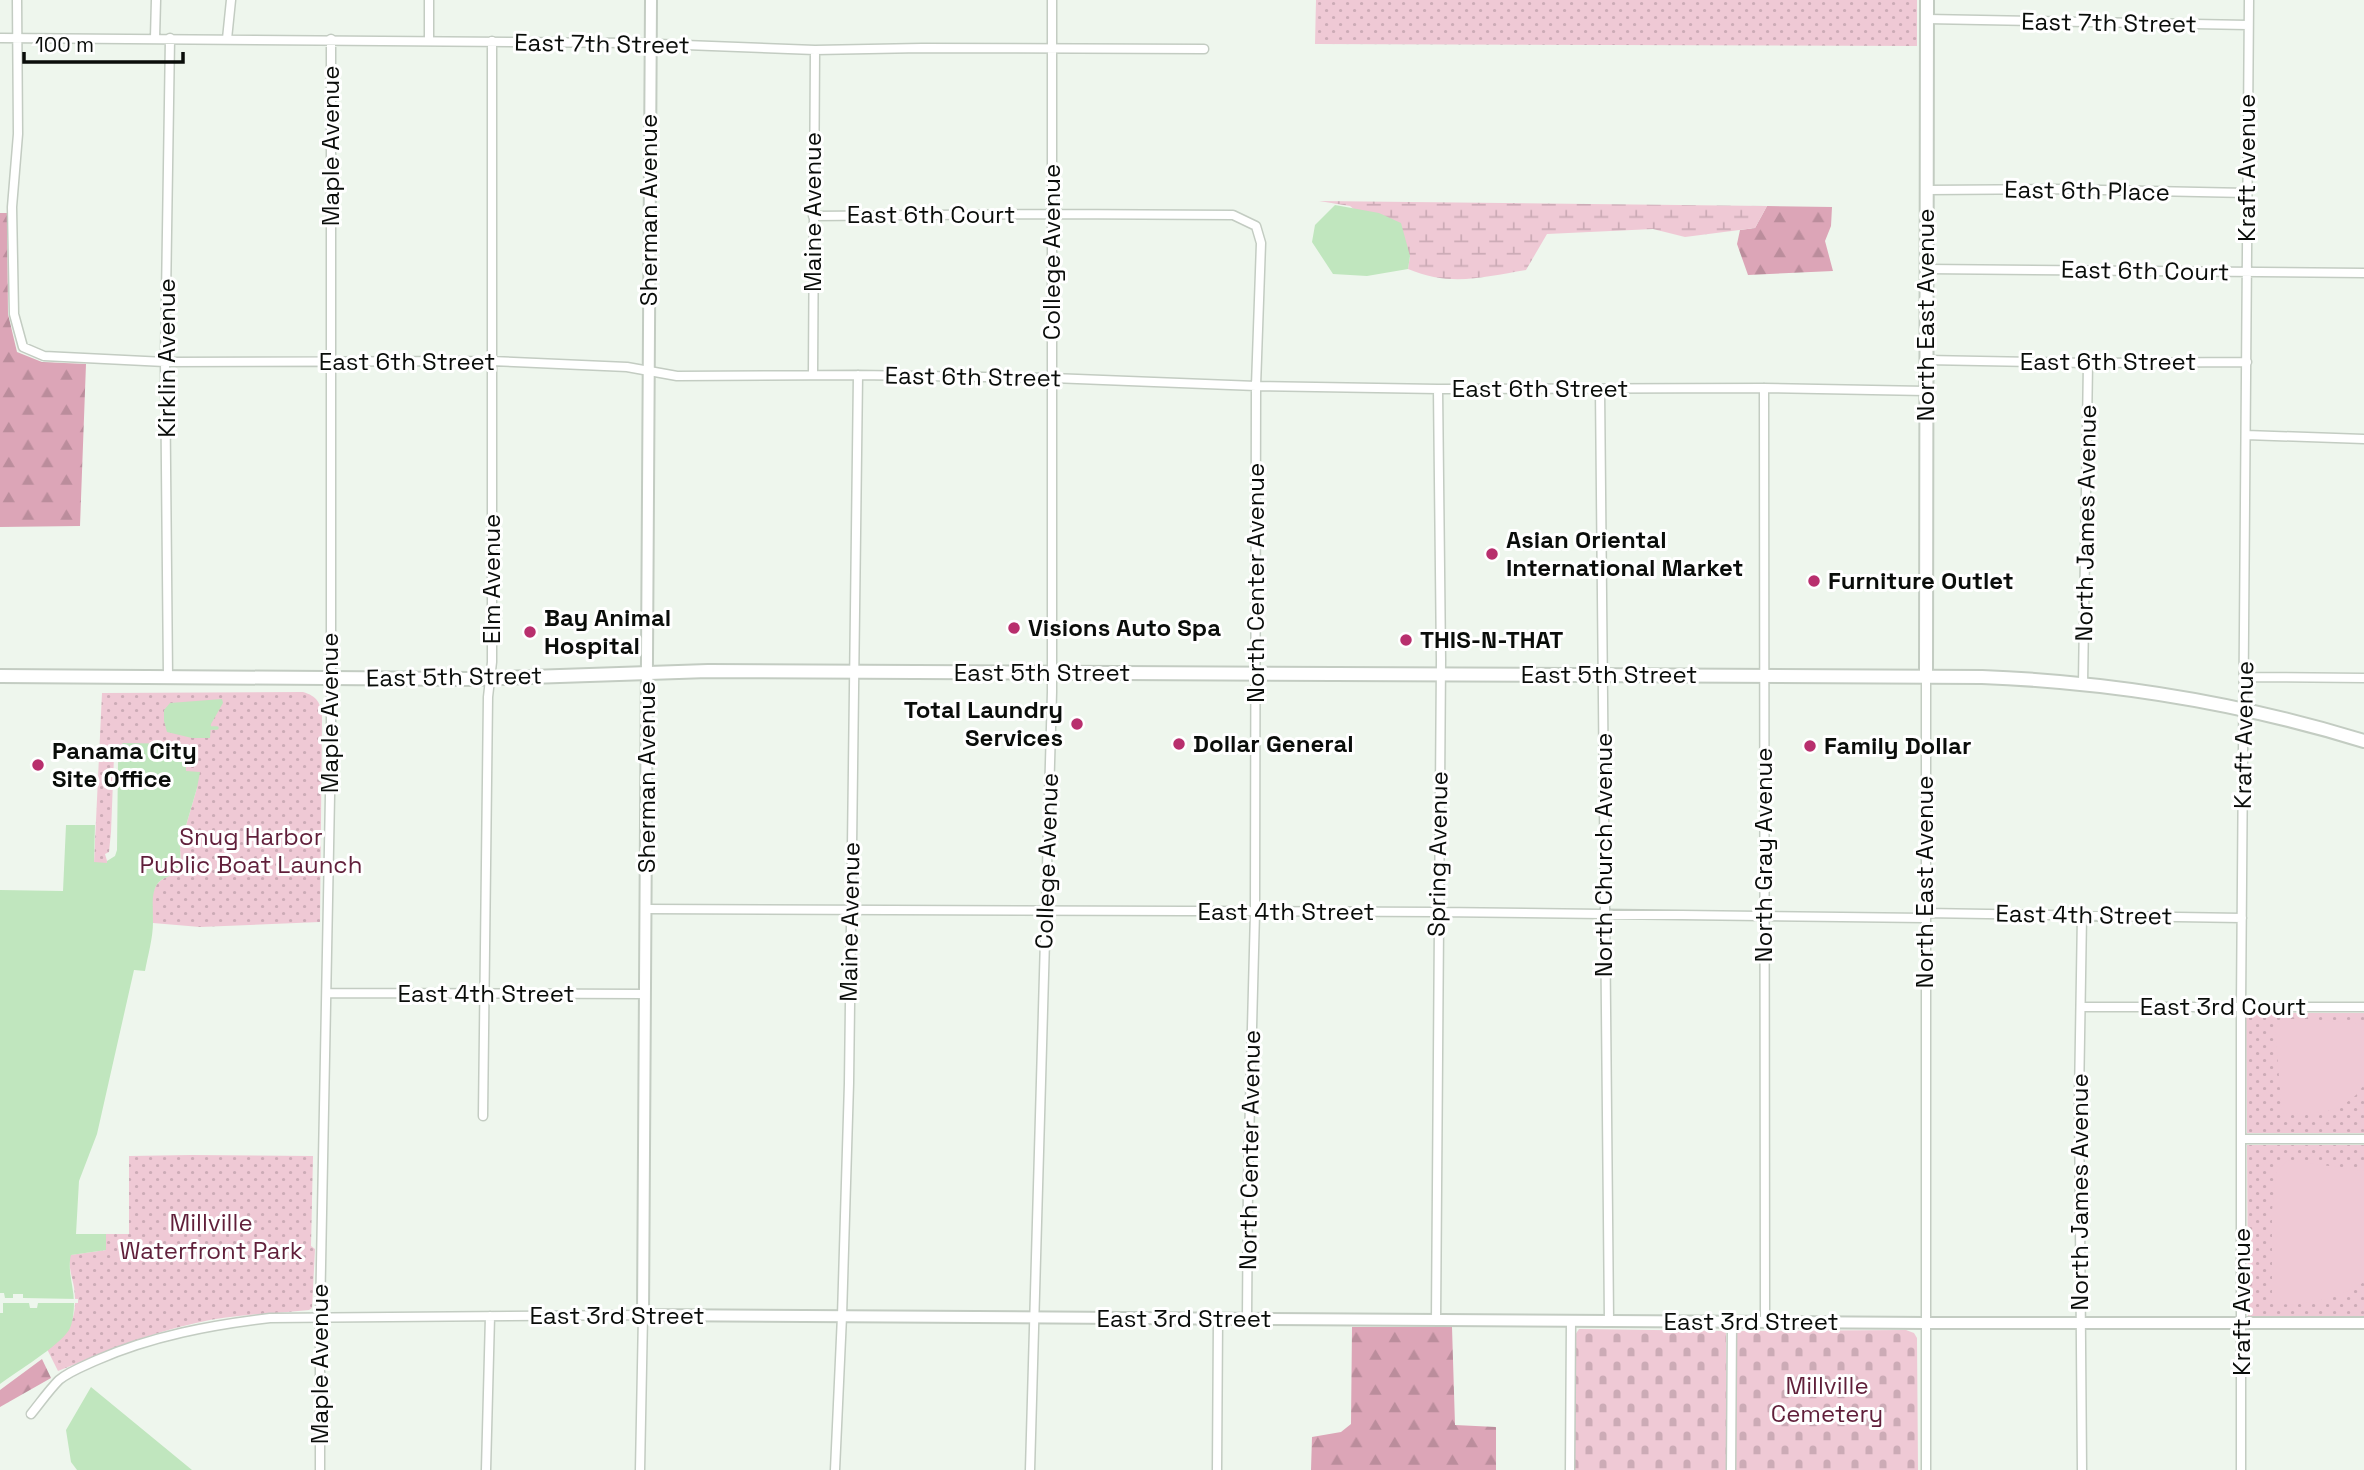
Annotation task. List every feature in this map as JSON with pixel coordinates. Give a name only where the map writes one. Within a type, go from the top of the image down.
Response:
[{"type":"main road","name":"North East Avenue","points":[[1926,676],[1927,0]]},
{"type":"main road","name":"East 5th Street","points":[[0,676],[490,678],[647,672],[854,672],[2004,678],[2083,684],[2181,698],[2306,724],[2364,741]]},
{"type":"street","points":[[0,207],[12,207],[18,134],[17,0]]},
{"type":"street","points":[[155,38],[156,0]]},
{"type":"street","points":[[227,39],[231,0]]},
{"type":"street","points":[[429,0],[429,40]]},
{"type":"street","name":"Sherman Avenue","points":[[640,1470],[651,0]]},
{"type":"street","name":"College Avenue","points":[[1030,1470],[1052,673],[1052,0]]},
{"type":"street","name":"Kraft Avenue","points":[[2241,1470],[2241,1007],[2249,0]]},
{"type":"street","name":"East 7th Street","points":[[1927,19],[2248,25]]},
{"type":"street","name":"East 7th Street","points":[[0,38],[429,40],[815,50],[1204,49]]},
{"type":"street","name":"Kirklin Avenue","points":[[169,677],[165,362],[170,38]]},
{"type":"street","name":"Maple Avenue","points":[[320,1470],[330,678],[331,39]]},
{"type":"street","name":"Elm Avenue","points":[[483,1116],[492,662],[492,41]]},
{"type":"street","name":"Maine Avenue","points":[[813,375],[815,50]]},
{"type":"street","name":"East 6th Place","points":[[1927,190],[2054,189],[2247,193]]},
{"type":"street","name":"East 6th Street","points":[[12,207],[13,314],[16,328],[23,347],[44,356],[165,362],[491,361],[627,367],[677,376],[1052,378],[1256,386],[1438,389],[1764,388],[1926,391]]},
{"type":"street","name":"East 6th Court","points":[[813,216],[1233,215],[1256,226]]},
{"type":"street","name":"North Center Avenue","points":[[1247,1319],[1255,912],[1256,386],[1261,243],[1256,226]]},
{"type":"street","name":"East 6th Court","points":[[1926,269],[2364,273]]},
{"type":"street","name":"East 6th Street","points":[[1926,360],[2247,362]]},
{"type":"street","name":"North James Avenue","points":[[2083,684],[2088,363]]},
{"type":"street","name":"Maine Avenue","points":[[835,1470],[849,1083],[858,375]]},
{"type":"street","name":"North Gray Avenue","points":[[1764,388],[1765,1322]]},
{"type":"street","name":"Spring Avenue","points":[[1436,1320],[1440,674],[1438,389]]},
{"type":"street","name":"North Church Avenue","points":[[1600,389],[1609,1321]]},
{"type":"street","points":[[2246,435],[2364,439]]},
{"type":"street","name":"North East Avenue","points":[[1926,676],[1926,1470]]},
{"type":"street","points":[[2245,677],[2364,678]]},
{"type":"street","name":"East 4th Street","points":[[646,909],[1046,909],[2242,918]]},
{"type":"street","name":"North James Avenue","points":[[2082,915],[2079,1098],[2082,1470]]},
{"type":"street","name":"East 4th Street","points":[[327,993],[645,994]]},
{"type":"street","name":"East 3rd Court","points":[[2081,1007],[2364,1007]]},
{"type":"street","points":[[2241,1139],[2364,1139]]},
{"type":"street","name":"East 3rd Street","points":[[31,1413],[58,1381],[72,1371],[128,1346],[195,1329],[250,1321],[320,1317],[643,1315],[2364,1323]]},
{"type":"street","points":[[486,1470],[490,1317]]},
{"type":"street","points":[[1217,1470],[1218,1319]]},
{"type":"street","points":[[1570,1470],[1571,1321]]},
{"type":"street","points":[[1731,1470],[1732,1322]]},
{"type":"green space","points":[[1316,0],[1917,0],[1917,46],[1315,44]]},
{"type":"green space","points":[[1319,201],[1767,206],[1755,228],[1685,237],[1653,229],[1547,234],[1526,270],[1481,278],[1453,279],[1408,269],[1410,256],[1350,206]]},
{"type":"green space","points":[[1767,206],[1832,207],[1831,226],[1825,241],[1833,271],[1748,275],[1737,244],[1740,230],[1755,228]]},
{"type":"green space","points":[[0,213],[7,213],[8,314],[17,352],[42,362],[86,364],[80,526],[0,527]]},
{"type":"green space","name":"Snug Harbor Public Boat Launch","points":[[303,692],[317,701],[322,717],[320,922],[200,927],[153,923],[154,890],[163,879],[181,874],[180,846],[197,788],[186,772],[185,744],[114,833],[107,863],[94,863],[102,693]]},
{"type":"green space","points":[[2246,1013],[2364,1013],[2364,1133],[2247,1133]]},
{"type":"green space","points":[[2283,1019],[2364,1024],[2364,1085],[2356,1095],[2342,1106],[2325,1112],[2282,1114],[2275,1028]]},
{"type":"green space","points":[[2247,1145],[2364,1145],[2364,1317],[2248,1317]]},
{"type":"green space","name":"Millville Waterfront Park","points":[[129,1156],[313,1156],[311,1246],[315,1249],[312,1308],[224,1318],[178,1327],[58,1371],[47,1349],[67,1330],[74,1315],[75,1298],[70,1255],[106,1250],[106,1234],[129,1234]]},
{"type":"green space","points":[[2288,1160],[2364,1171],[2364,1282],[2320,1300],[2272,1304],[2272,1210],[2277,1171]]},
{"type":"green space","points":[[1352,1327],[1452,1327],[1455,1425],[1496,1427],[1496,1470],[1311,1470],[1312,1437],[1341,1432],[1351,1424]]},
{"type":"green space","name":"Millville Cemetery","points":[[1579,1329],[1726,1331],[1727,1470],[1575,1470],[1575,1335]]},
{"type":"green space","name":"Millville Cemetery","points":[[1906,1330],[1914,1333],[1917,1338],[1918,1470],[1736,1470],[1738,1331]]},
{"type":"green space","points":[[42,1359],[51,1378],[0,1407],[0,1390]]},
{"type":"shaded area","points":[[1335,205],[1379,213],[1401,223],[1410,256],[1408,269],[1367,276],[1333,274],[1312,242],[1315,225]]},
{"type":"shaded area","points":[[222,699],[223,703],[211,724],[210,738],[192,738],[167,732],[164,710],[170,703]]},
{"type":"shaded area","points":[[123,743],[186,744],[186,771],[200,772],[180,846],[181,875],[163,879],[155,890],[152,934],[145,971],[134,970],[97,1134],[79,1181],[76,1234],[106,1234],[106,1250],[71,1255],[74,1306],[69,1330],[47,1351],[0,1384],[0,890],[63,891],[66,825],[95,825],[94,862],[107,863],[107,857],[113,853],[119,747]]},
{"type":"shaded area","points":[[91,1387],[192,1470],[77,1470],[71,1462],[66,1430]]},
{"type":"pier","points":[[121,745],[118,760],[117,850],[115,856],[107,861],[105,854],[109,852],[111,832],[114,756],[115,748]]},
{"type":"pier","points":[[0,1293],[4,1293],[5,1298],[13,1298],[13,1294],[23,1294],[23,1298],[78,1299],[78,1303],[38,1303],[37,1308],[30,1308],[29,1303],[3,1303],[3,1313],[0,1313]]},
{"type":"waterway","points":[[210,728],[217,728]]},
{"type":"place","name":"Asian Oriental International Market","points":[[1492,554]]},
{"type":"place","name":"Furniture Outlet","points":[[1814,581]]},
{"type":"place","name":"Visions Auto Spa","points":[[1014,628]]},
{"type":"place","name":"Bay Animal Hospital","points":[[530,632]]},
{"type":"place","name":"THIS-N-THAT","points":[[1406,640]]},
{"type":"place","name":"Total Laundry Services","points":[[1077,724]]},
{"type":"place","name":"Dollar General","points":[[1179,744]]},
{"type":"place","name":"Family Dollar","points":[[1810,746]]},
{"type":"place","name":"Panama City Site Office","points":[[38,765]]}]
